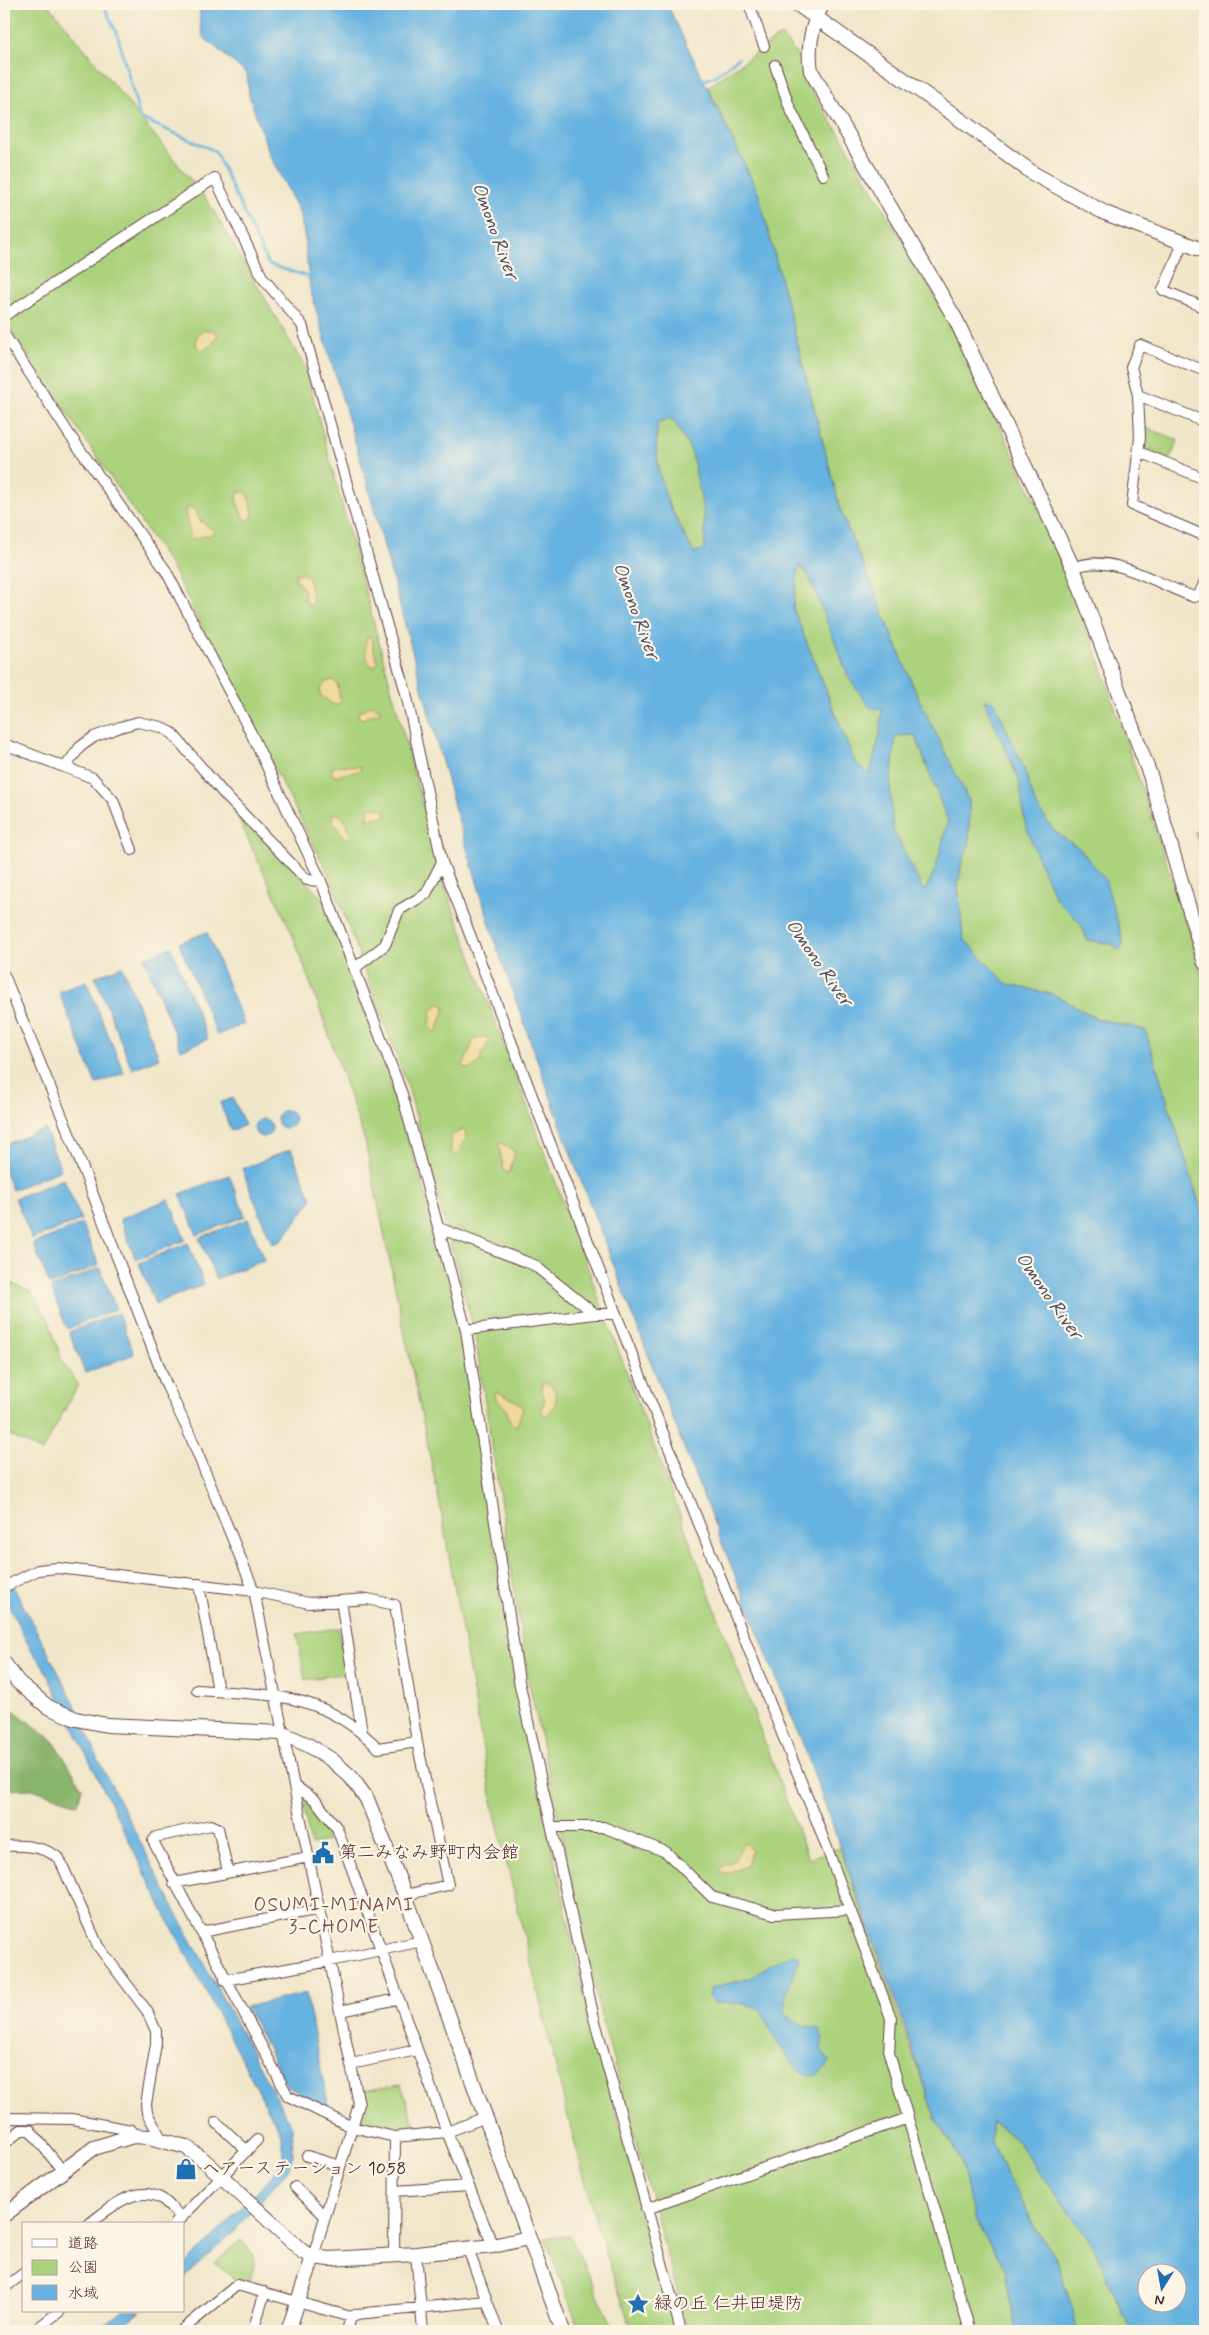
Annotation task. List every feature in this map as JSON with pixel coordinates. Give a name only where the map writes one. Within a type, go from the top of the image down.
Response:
[{"type":"street","points":[[749,4],[764,46]]},
{"type":"street","points":[[805,10],[822,4]]},
{"type":"street","points":[[805,10],[1034,174],[1106,213],[1205,252]]},
{"type":"street","points":[[805,10],[811,71],[956,320],[1073,568],[1150,775],[1205,963]]},
{"type":"street","points":[[775,65],[789,106],[823,175]]},
{"type":"street","points":[[4,316],[214,178],[262,277],[302,326],[406,693],[442,862],[616,1314],[850,1910],[890,2018],[889,2052],[970,2331]]},
{"type":"street","points":[[1183,243],[1163,290],[1205,308]]},
{"type":"street","points":[[4,334],[69,434],[166,571],[251,733],[321,881],[402,1094],[466,1330],[519,1681],[594,2018],[680,2331]]},
{"type":"street","points":[[1205,371],[1140,344],[1131,367],[1138,395],[1139,452],[1132,505],[1205,536]]},
{"type":"street","points":[[1138,395],[1205,422]]},
{"type":"street","points":[[1139,452],[1205,480]]},
{"type":"street","points":[[1073,568],[1085,563],[1116,566],[1194,597],[1201,592],[1205,581]]},
{"type":"street","points":[[66,766],[80,747],[94,737],[138,722],[161,727],[172,733],[225,795],[307,880],[321,881]]},
{"type":"street","points":[[4,744],[66,766],[92,778],[113,800],[132,850]]},
{"type":"street","points":[[355,968],[385,945],[399,910],[426,894],[442,862]]},
{"type":"street","points":[[4,975],[73,1143],[166,1384],[190,1434],[254,1592],[281,1733],[295,1786],[359,2104],[313,2257],[288,2331]]},
{"type":"street","points":[[439,1228],[534,1265],[595,1314]]},
{"type":"street","points":[[466,1330],[595,1314],[616,1314]]},
{"type":"street","points":[[7,1585],[38,1570],[57,1568],[199,1584],[254,1592],[308,1604],[368,1600],[395,1605],[417,1742],[448,1885],[405,1896]]},
{"type":"street","points":[[199,1584],[218,1691]]},
{"type":"street","points":[[341,1601],[362,1732]]},
{"type":"street","points":[[4,1663],[18,1682],[48,1707],[76,1719],[107,1725],[281,1733],[308,1745],[332,1760],[351,1777],[367,1799],[405,1896],[563,2331]]},
{"type":"street","points":[[197,1690],[274,1695],[322,1707],[362,1732],[378,1748],[417,1742]]},
{"type":"street","points":[[295,1786],[315,1800],[337,1828],[447,2132],[493,2246]]},
{"type":"street","points":[[228,1872],[218,1828],[211,1825],[156,1837],[153,1841],[174,1884],[288,2096],[352,2127],[395,2137],[447,2132],[486,2117]]},
{"type":"street","points":[[552,1827],[603,1827],[666,1852],[712,1897],[729,1902],[774,1914],[850,1910]]},
{"type":"street","points":[[4,1846],[25,1845],[48,1851],[59,1858],[98,1946],[147,2012],[156,2031],[156,2044],[146,2104],[147,2112],[162,2140]]},
{"type":"street","points":[[174,1884],[309,1857]]},
{"type":"street","points":[[201,1932],[320,1909]]},
{"type":"street","points":[[225,1980],[330,1961],[422,1941]]},
{"type":"street","points":[[340,2012],[398,1999]]},
{"type":"street","points":[[351,2064],[417,2050]]},
{"type":"street","points":[[4,2118],[72,2119],[131,2130],[138,2137]]},
{"type":"street","points":[[26,2118],[26,2130]]},
{"type":"street","points":[[646,2209],[908,2118]]},
{"type":"street","points":[[216,2122],[247,2151]]},
{"type":"street","points":[[4,2144],[21,2130],[30,2130],[62,2170]]},
{"type":"street","points":[[4,2215],[94,2148],[116,2140],[138,2137],[162,2140],[186,2147],[205,2161],[304,2252],[313,2257],[329,2259],[416,2254],[493,2246],[528,2238]]},
{"type":"street","points":[[394,2255],[395,2137]]},
{"type":"street","points":[[92,2222],[125,2198],[143,2194],[161,2199],[178,2221],[222,2178],[256,2140]]},
{"type":"street","points":[[307,2156],[340,2166]]},
{"type":"street","points":[[395,2191],[468,2186]]},
{"type":"street","points":[[295,2187],[325,2216]]},
{"type":"street","points":[[468,2249],[498,2331]]},
{"type":"street","points":[[416,2254],[423,2331]]},
{"type":"street","points":[[4,2288],[22,2274]]},
{"type":"street","points":[[181,2331],[237,2285],[351,2317],[357,2314],[487,2301]]},
{"type":"street","points":[[253,2331],[265,2292]]},
{"type":"street","points":[[34,2331],[59,2312]]},
{"type":"street","points":[[347,2331],[351,2317]]},
{"type":"green space","points":[[4,4],[48,4],[207,200],[305,367],[443,881],[808,1858],[840,1848],[935,2118],[961,2160],[975,2220],[1005,2268],[1015,2331],[688,2331],[601,2016],[528,1678],[474,1330],[409,1090],[330,877],[171,566],[4,320]]},
{"type":"green space","points":[[781,35],[801,60],[809,87],[844,141],[953,327],[1072,579],[1193,942],[1205,987],[1205,1222],[1145,1030],[1098,1019],[1055,995],[1006,984],[963,938],[958,885],[962,862],[969,845],[969,801],[917,695],[841,512],[759,195],[708,87]]},
{"type":"green space","points":[[673,419],[692,453],[704,514],[705,549],[694,553],[662,490],[655,443],[658,422]]},
{"type":"green space","points":[[1144,427],[1178,440],[1170,459],[1142,448]]},
{"type":"green space","points":[[798,565],[809,576],[882,709],[880,734],[870,774],[855,763],[793,608]]},
{"type":"green space","points":[[896,735],[915,735],[948,821],[936,868],[924,892],[893,829],[890,790]]},
{"type":"green space","points":[[233,807],[323,899],[336,927],[387,1071],[426,1195],[463,1331],[517,1683],[586,2004],[677,2331],[632,2331],[600,2236],[569,2121],[493,1806],[440,1505],[365,1141],[291,931]]},
{"type":"green space","points":[[1205,828],[1205,863],[1195,832]]},
{"type":"green space","points":[[7,1281],[31,1292],[49,1321],[62,1361],[78,1385],[42,1452],[4,1432],[4,1286]]},
{"type":"green space","points":[[338,1628],[346,1673],[305,1680],[297,1634]]},
{"type":"green space","points":[[4,1703],[53,1740],[82,1787],[78,1804],[32,1789],[4,1790]]},
{"type":"green space","points":[[310,1801],[329,1826],[335,1839],[311,1845],[303,1806]]},
{"type":"green space","points":[[401,2085],[416,2130],[387,2128],[363,2122],[360,2116],[364,2104],[362,2091]]},
{"type":"green space","points":[[991,2121],[1013,2136],[1093,2245],[1131,2331],[1077,2331],[1073,2311],[1056,2257],[1035,2229],[1018,2192],[1006,2176],[991,2139]]},
{"type":"green space","points":[[570,2236],[615,2331],[580,2331],[545,2238]]},
{"type":"green space","points":[[241,2240],[250,2251],[254,2260],[249,2283],[234,2279],[215,2263]]},
{"type":"sand","points":[[203,330],[212,330],[218,334],[211,345],[200,350],[196,345],[197,336]]},
{"type":"sand","points":[[238,493],[247,493],[253,512],[252,519],[246,520],[239,507]]},
{"type":"sand","points":[[190,507],[196,511],[201,522],[214,530],[214,533],[191,539],[185,514],[186,509]]},
{"type":"sand","points":[[301,573],[308,576],[313,601],[309,604],[305,601],[305,591],[296,580],[295,574]]},
{"type":"sand","points":[[367,636],[373,639],[373,648],[378,662],[376,666],[370,666],[367,659]]},
{"type":"sand","points":[[333,680],[337,683],[341,702],[339,704],[332,704],[320,695],[320,689],[326,682]]},
{"type":"sand","points":[[372,705],[380,709],[380,712],[362,719],[358,717],[359,712]]},
{"type":"sand","points":[[340,765],[361,767],[360,771],[335,776],[332,774],[332,768]]},
{"type":"sand","points":[[376,807],[386,811],[385,817],[375,817],[368,821],[369,808]]},
{"type":"sand","points":[[333,813],[343,818],[349,828],[351,836],[347,839],[332,821]]},
{"type":"sand","points":[[440,1004],[444,1005],[445,1008],[437,1032],[433,1031],[430,1024],[432,1008]]},
{"type":"sand","points":[[489,1038],[480,1062],[470,1069],[463,1067],[474,1039]]},
{"type":"sand","points":[[462,1130],[465,1131],[466,1138],[456,1155],[451,1154],[451,1136]]},
{"type":"sand","points":[[500,1142],[515,1152],[510,1171],[507,1173],[504,1171],[500,1153]]},
{"type":"sand","points":[[543,1383],[549,1384],[553,1388],[556,1397],[553,1408],[545,1416],[541,1410],[545,1399],[541,1389]]},
{"type":"sand","points":[[497,1392],[518,1402],[523,1409],[517,1425],[514,1426],[504,1406],[496,1400],[495,1394]]},
{"type":"sand","points":[[744,1842],[752,1850],[747,1866],[724,1874],[719,1872],[721,1867],[734,1861]]},
{"type":"water","name":"Omono River","points":[[200,4],[667,4],[759,195],[841,512],[917,695],[969,801],[969,845],[962,862],[958,885],[963,938],[1007,984],[1055,995],[1097,1019],[1145,1030],[1205,1222],[1205,2331],[1131,2331],[1093,2245],[1013,2136],[991,2121],[991,2139],[1006,2176],[1018,2192],[1035,2229],[1056,2257],[1073,2311],[1077,2331],[1015,2331],[1005,2268],[975,2220],[961,2160],[935,2118],[901,2015],[806,1752],[691,1466],[576,1168],[497,948],[454,806],[365,476],[310,289],[304,234],[299,211],[270,156],[249,95],[247,74],[203,37],[200,24]],"holes":[[[673,419],[692,453],[704,514],[705,549],[694,553],[670,506],[664,490],[657,458],[658,422]],[[799,565],[809,576],[849,678],[870,708],[882,709],[880,734],[870,774],[855,763],[793,608]],[[915,735],[948,821],[936,868],[924,892],[893,829],[890,790],[896,736]]]},
{"type":"water","points":[[984,700],[994,701],[1024,768],[1035,803],[1053,830],[1080,849],[1105,879],[1122,937],[1123,944],[1119,950],[1112,944],[1087,940],[1081,924],[1056,899],[1040,864],[1025,823],[1019,780]]},
{"type":"water","points":[[207,932],[244,1024],[217,1035],[179,943]]},
{"type":"water","points":[[171,947],[208,1039],[181,1050],[144,958]]},
{"type":"water","points":[[122,966],[159,1058],[132,1069],[95,977]]},
{"type":"water","points":[[86,981],[124,1073],[96,1084],[59,992]]},
{"type":"water","points":[[233,1098],[245,1125],[231,1131],[220,1103]]},
{"type":"water","points":[[286,1110],[292,1113],[295,1119],[292,1125],[286,1128],[280,1125],[277,1119],[280,1113]]},
{"type":"water","points":[[263,1119],[269,1122],[272,1128],[269,1134],[263,1137],[257,1134],[254,1128],[257,1122]]},
{"type":"water","points":[[45,1129],[61,1170],[12,1190],[4,1169],[4,1145]]},
{"type":"water","points":[[291,1149],[312,1200],[281,1241],[272,1244],[242,1169]]},
{"type":"water","points":[[229,1175],[245,1216],[197,1235],[180,1194]]},
{"type":"water","points":[[64,1179],[81,1220],[32,1239],[15,1198]]},
{"type":"water","points":[[169,1199],[185,1240],[136,1260],[120,1219]]},
{"type":"water","points":[[248,1219],[264,1260],[216,1279],[199,1238]]},
{"type":"water","points":[[82,1224],[99,1265],[50,1285],[33,1244]]},
{"type":"water","points":[[188,1243],[204,1284],[155,1304],[139,1263]]},
{"type":"water","points":[[100,1268],[116,1309],[67,1329],[51,1288]]},
{"type":"water","points":[[118,1313],[134,1354],[85,1373],[69,1332]]},
{"type":"water","points":[[4,1569],[74,1702],[102,1767],[172,1904],[292,2127],[293,2155],[288,2170],[232,2233],[185,2277],[185,2264],[278,2169],[283,2156],[281,2134],[165,1914],[43,1666],[30,1648],[4,1597]]},
{"type":"water","points":[[793,1954],[798,1955],[799,1960],[785,1998],[785,2012],[800,2024],[819,2029],[823,2038],[821,2050],[829,2061],[820,2073],[810,2076],[800,2071],[790,2061],[762,2012],[757,2008],[739,2003],[713,2003],[709,1996],[711,1988],[753,1977],[771,1964]]},
{"type":"water","points":[[306,1993],[329,2110],[288,2087],[246,2007]]},
{"type":"water","points":[[122,2312],[140,2312],[115,2331],[96,2331]]},
{"type":"waterway","points":[[103,4],[117,33],[140,118],[215,151],[268,264],[309,277]]},
{"type":"waterway","points":[[702,81],[715,76],[738,58]]},
{"type":"place","name":"第二みなみ野町内会館","points":[[323,1853]]},
{"type":"place","name":"ヘアーステーション 1058","points":[[186,2169]]},
{"type":"place","name":"緑の丘 仁井田堤防","points":[[638,2304]]},
{"type":"district","name":"OSUMI-MINAMI 3-CHOME","points":[[334,1916]]}]
